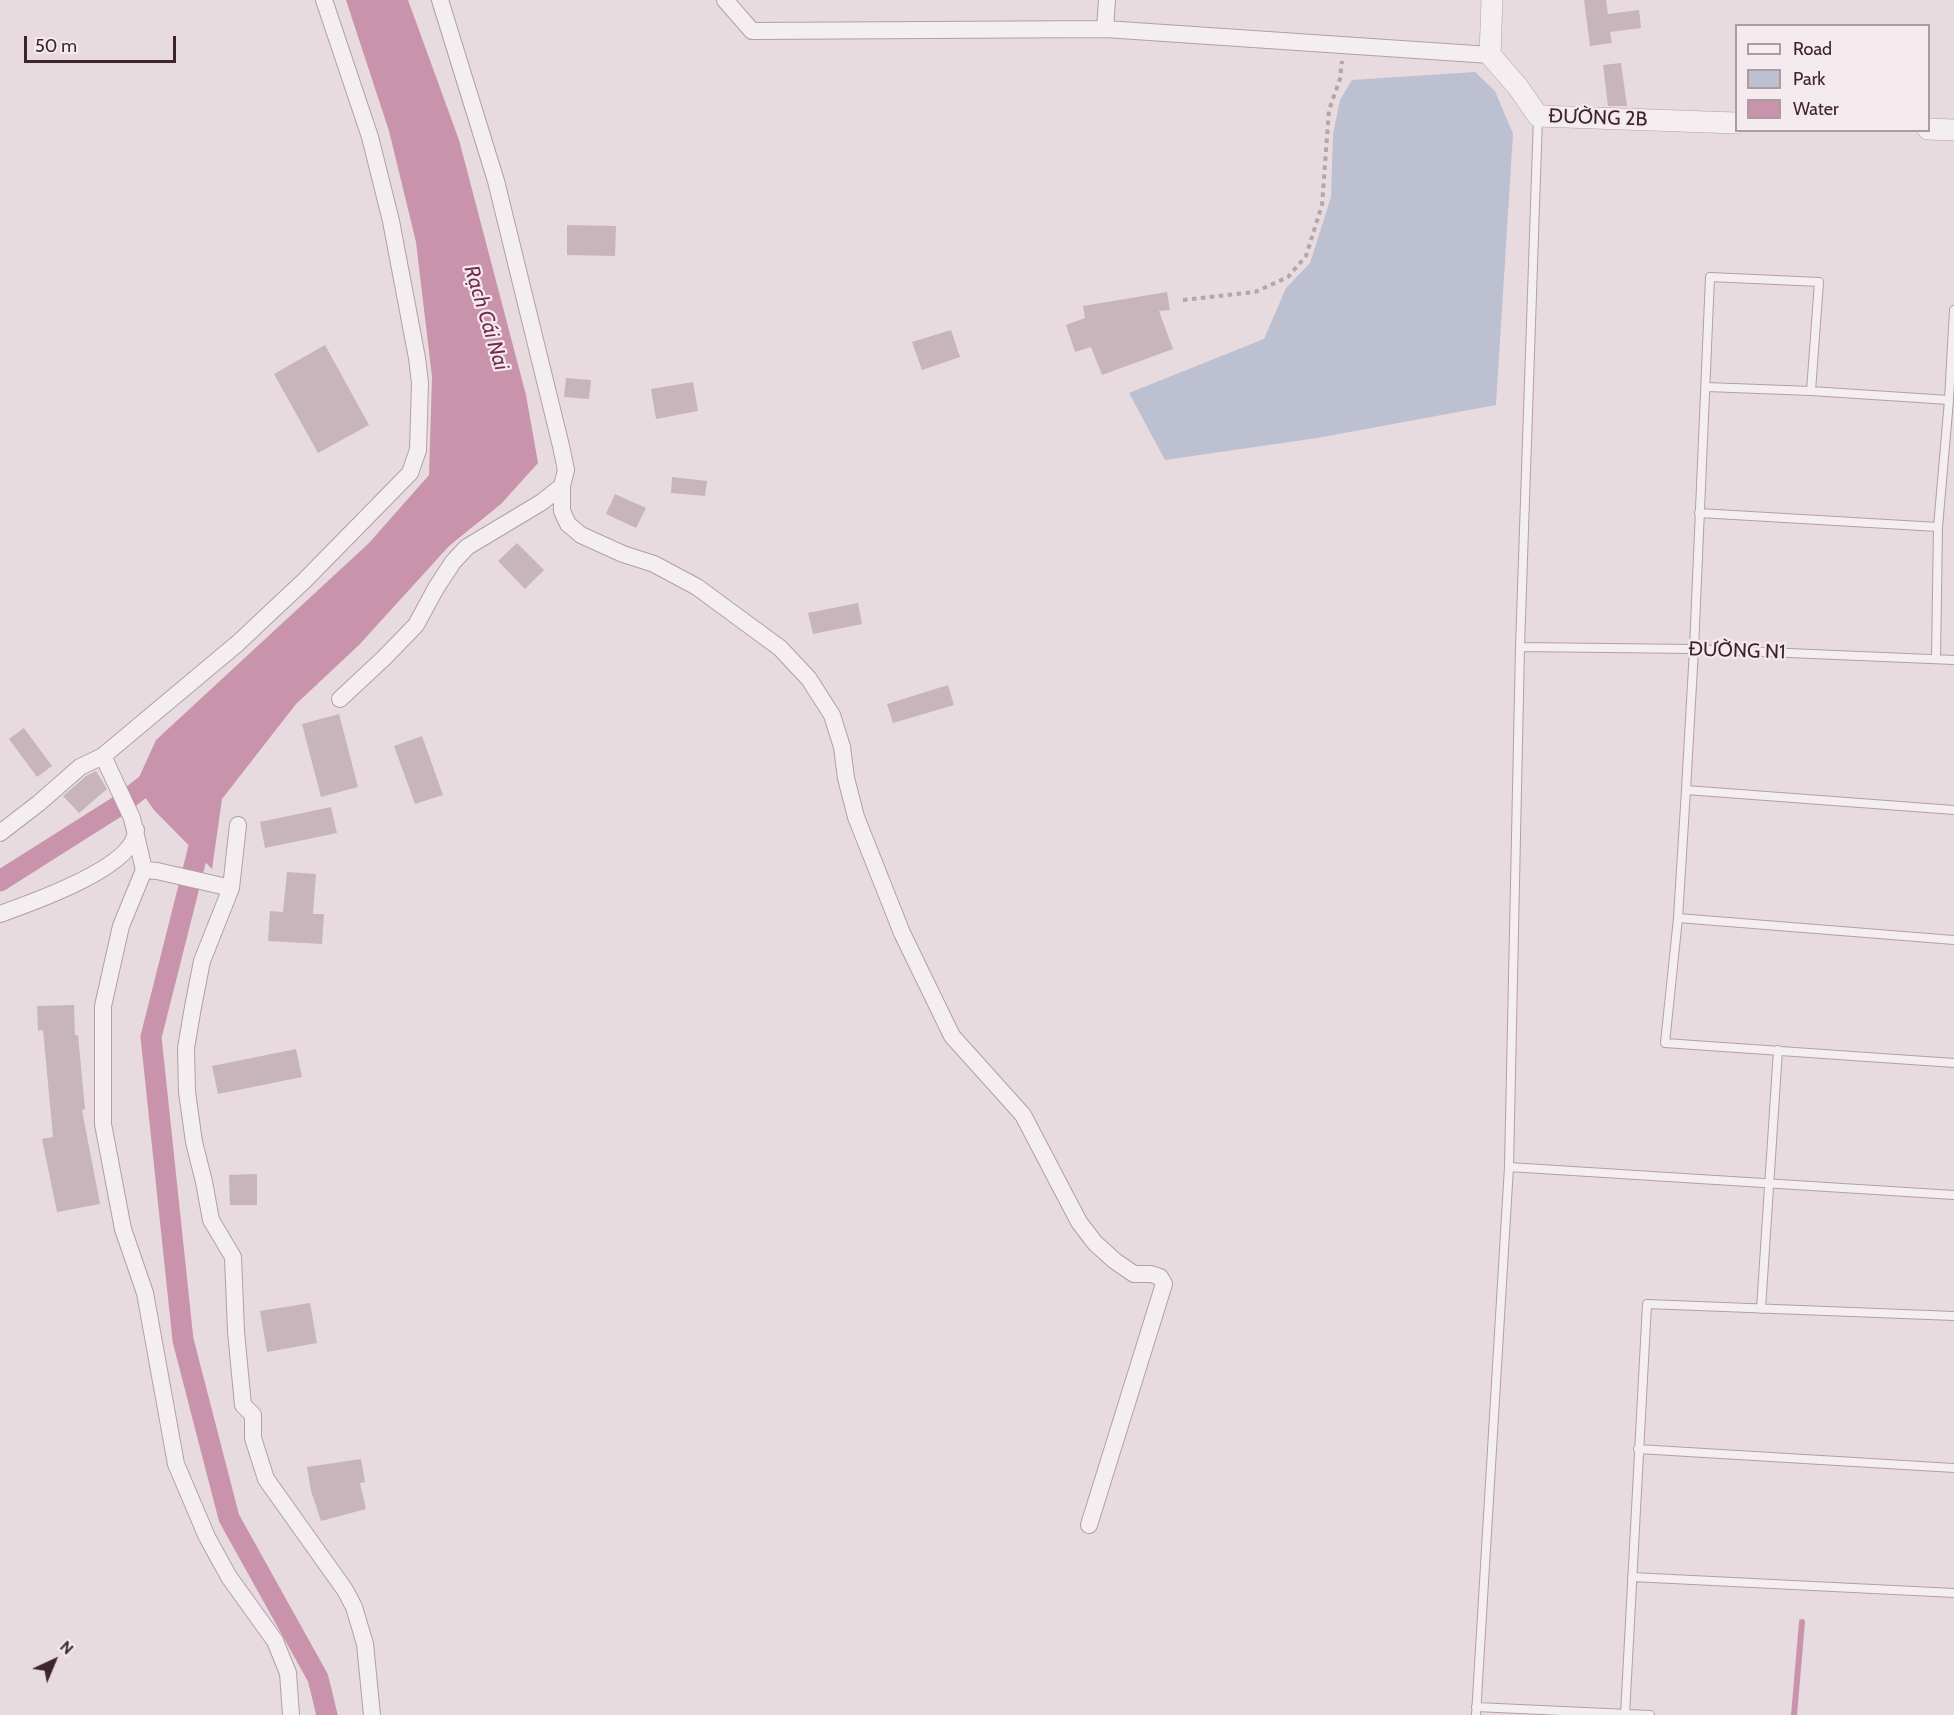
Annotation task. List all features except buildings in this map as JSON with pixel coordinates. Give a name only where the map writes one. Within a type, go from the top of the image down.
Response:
[{"type":"street","points":[[0,833],[80,767],[103,756],[238,643],[305,580],[410,473],[418,450],[420,383],[417,358],[391,221],[370,138],[324,0]]},
{"type":"street","points":[[440,0],[496,181],[561,446],[566,470],[562,486],[562,512],[568,524],[581,535],[623,554],[654,564],[698,587],[780,648],[809,680],[832,715],[842,747],[846,778],[856,817],[902,933],[952,1036],[1023,1115],[1079,1222],[1095,1243],[1134,1274],[1151,1274],[1160,1277],[1164,1284],[1089,1525]]},
{"type":"street","points":[[725,0],[752,31],[1105,29],[1490,55],[1492,0]]},
{"type":"street","points":[[1105,29],[1107,0]]},
{"type":"street","name":"ĐƯỜNG 2B","points":[[1490,55],[1518,87],[1538,116],[1735,123]]},
{"type":"street","points":[[1930,129],[1954,130]]},
{"type":"street","points":[[340,699],[416,625],[453,562],[467,547],[542,502],[562,486]]},
{"type":"street","points":[[103,756],[134,824],[151,870],[121,926],[103,1006],[104,1124],[123,1229],[146,1293],[176,1464],[207,1537],[229,1577],[275,1641],[288,1673],[291,1715]]},
{"type":"street","points":[[0,914],[27,905],[117,861],[136,838],[134,824]]},
{"type":"street","points":[[238,825],[226,887],[202,961],[186,1048],[187,1092],[194,1142],[211,1220],[233,1257],[236,1332],[243,1405],[253,1415],[253,1438],[266,1479],[345,1590],[354,1607],[365,1644],[372,1715]]},
{"type":"street","points":[[151,870],[226,887]]},
{"type":"lane","points":[[1538,116],[1520,647],[1509,1167],[1476,1711],[1650,1715]]},
{"type":"lane","points":[[1811,391],[1819,282],[1710,277],[1707,387],[1686,790],[1678,918],[1665,1042],[1954,1063]]},
{"type":"lane","points":[[1936,659],[1938,527],[1954,310]]},
{"type":"lane","points":[[1707,387],[1949,400]]},
{"type":"lane","points":[[1699,513],[1938,527]]},
{"type":"lane","name":"ĐƯỜNG N1","points":[[1520,647],[1694,649],[1954,660]]},
{"type":"lane","points":[[1686,790],[1954,810]]},
{"type":"lane","points":[[1678,918],[1954,940]]},
{"type":"lane","points":[[1761,1309],[1778,1050]]},
{"type":"lane","points":[[1509,1167],[1954,1195]]},
{"type":"lane","points":[[1625,1714],[1647,1304],[1954,1316]]},
{"type":"lane","points":[[1638,1449],[1954,1468]]},
{"type":"lane","points":[[1632,1577],[1954,1593]]},
{"type":"path","points":[[1183,300],[1255,292],[1288,277],[1306,256],[1322,205],[1329,110],[1340,79],[1344,45]]},
{"type":"green space","points":[[1475,72],[1495,91],[1513,134],[1496,405],[1317,438],[1165,460],[1129,393],[1264,339],[1286,288],[1310,263],[1331,197],[1333,134],[1340,100],[1352,80]]},
{"type":"water","name":"Rạch Cái Nai","points":[[346,0],[408,0],[459,140],[526,395],[538,463],[501,504],[449,546],[359,645],[296,704],[222,799],[212,869],[154,810],[136,784],[156,740],[369,543],[429,475],[432,377],[416,242],[389,131]]},
{"type":"waterway","points":[[0,881],[120,805],[161,773]]},
{"type":"waterway","points":[[204,827],[151,1037],[183,1340],[229,1518],[318,1678],[327,1715]]},
{"type":"waterway","points":[[1794,1715],[1802,1622]]}]
